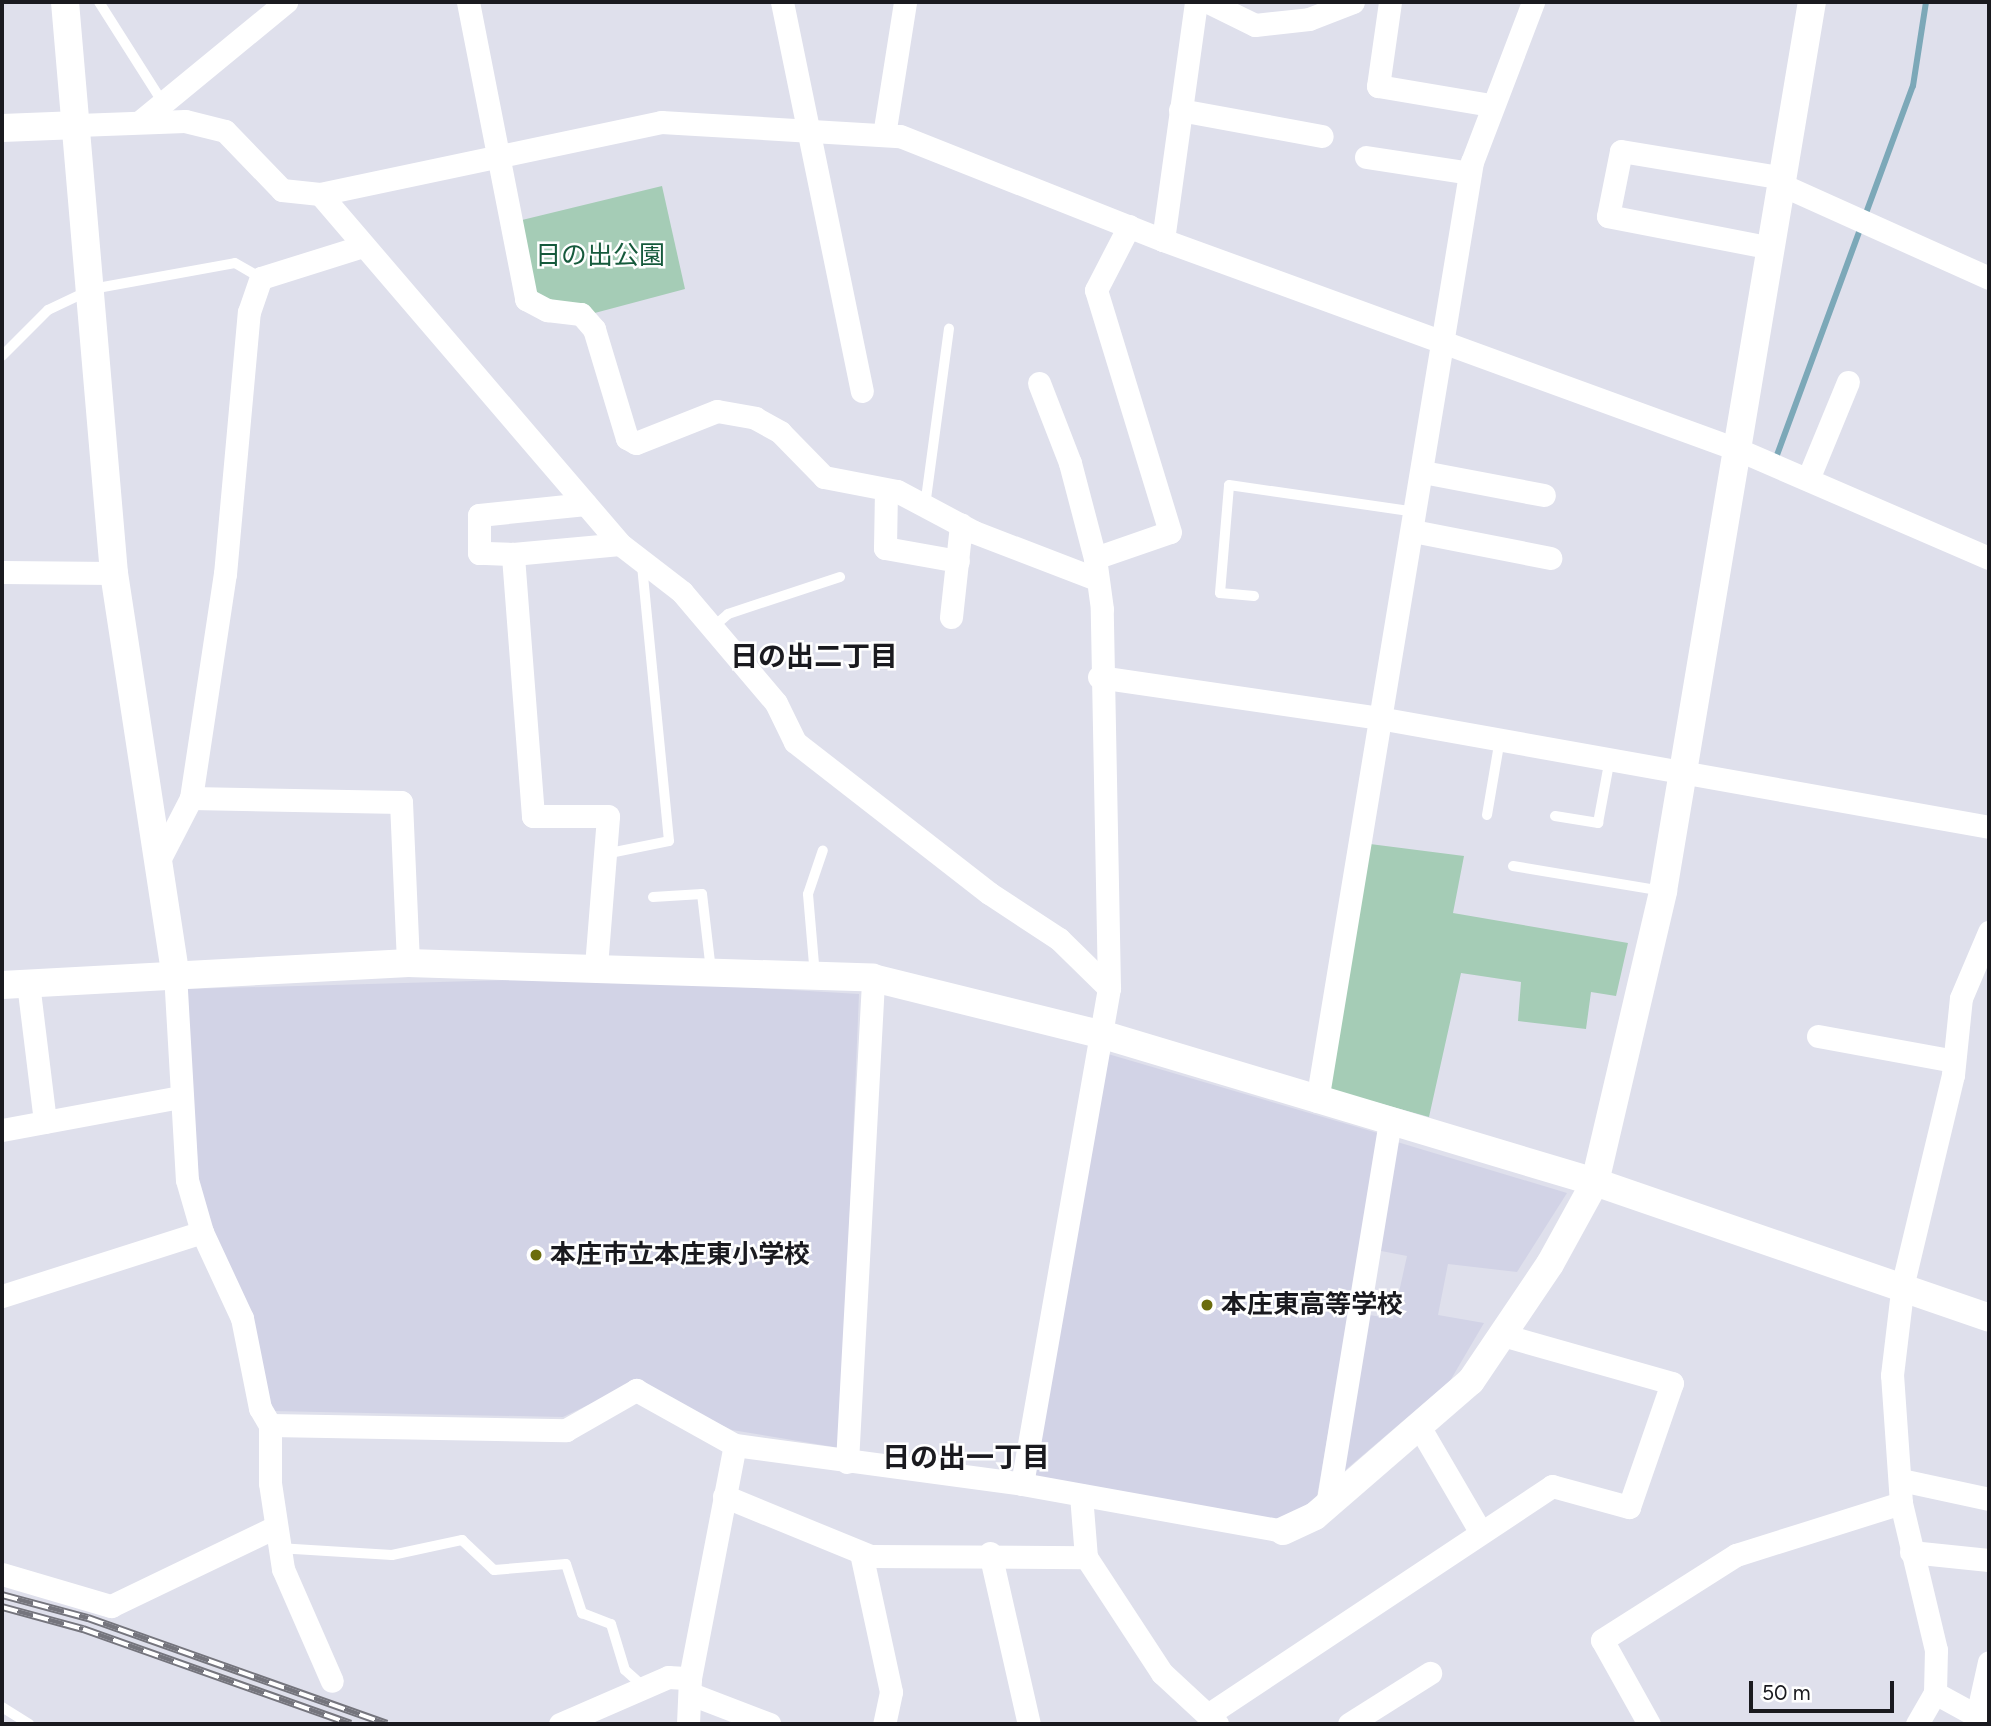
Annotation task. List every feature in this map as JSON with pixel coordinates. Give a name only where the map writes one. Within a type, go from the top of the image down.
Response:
[{"type":"street","points":[[65,2],[78,125],[114,573],[174,972],[187,1180],[202,1232],[242,1318],[260,1408],[270,1425],[277,1538],[332,1681]]},
{"type":"street","points":[[141,121],[286,2]]},
{"type":"street","points":[[468,2],[500,154],[526,299],[547,310],[582,314],[594,329],[627,438],[636,443],[717,411],[733,413],[780,432],[824,477],[886,490],[961,525],[1094,568],[1170,532],[1096,290],[1129,226]]},
{"type":"street","points":[[782,2],[862,391]]},
{"type":"street","points":[[884,135],[905,2]]},
{"type":"street","points":[[1163,240],[1196,2]]},
{"type":"street","points":[[1208,2],[1255,25],[1308,10],[1353,2]]},
{"type":"street","points":[[1390,2],[1378,86],[1490,105]]},
{"type":"street","points":[[1317,1101],[1379,718],[1447,341],[1470,173],[1490,105],[1533,2]]},
{"type":"street","points":[[270,1425],[566,1430],[636,1390],[735,1445],[1022,1484],[1283,1531],[1327,1506],[1420,1429],[1471,1381],[1595,1182],[1663,891],[1740,450],[1812,2]]},
{"type":"street","points":[[1180,110],[1322,136]]},
{"type":"street","points":[[2,128],[185,121],[225,131],[282,190],[320,194],[661,122],[884,135],[1023,181],[1163,240],[1447,341],[1740,450],[1989,558]]},
{"type":"street","points":[[1772,248],[1608,216],[1621,151],[1783,181],[1989,278]]},
{"type":"street","points":[[1366,157],[1470,173]]},
{"type":"street","points":[[320,194],[360,247],[620,544],[682,592],[776,703],[795,742],[989,893],[1059,939],[1109,988]]},
{"type":"street","points":[[158,862],[191,798],[225,574],[240,368],[261,278],[360,247]]},
{"type":"street","points":[[1808,479],[1848,382]]},
{"type":"street","points":[[1022,1484],[1104,1035],[1109,988],[1099,677],[1102,609],[1070,463],[1040,383]]},
{"type":"street","points":[[1423,472],[1544,495]]},
{"type":"street","points":[[886,490],[885,548],[958,561]]},
{"type":"street","points":[[585,504],[479,515],[479,552],[513,554],[620,544]]},
{"type":"street","points":[[1414,522],[1550,558]]},
{"type":"street","points":[[951,617],[961,525]]},
{"type":"street","points":[[513,554],[533,816],[608,816],[596,966]]},
{"type":"street","points":[[2,572],[114,573]]},
{"type":"street","points":[[1099,677],[1379,718],[1989,827]]},
{"type":"street","points":[[191,798],[401,802],[408,963]]},
{"type":"street","points":[[1917,1724],[1935,1693],[1936,1650],[1911,1552],[1901,1492],[1892,1375],[1903,1283],[1954,1060],[1961,998],[1989,932]]},
{"type":"street","points":[[45,1122],[15,984],[174,972],[408,963],[596,966],[873,978],[1104,1035],[1317,1101],[1595,1182],[1903,1283],[1989,1318]]},
{"type":"street","points":[[848,1462],[873,978]]},
{"type":"street","points":[[1818,1036],[1954,1060]]},
{"type":"street","points":[[2,1129],[180,1097]]},
{"type":"street","points":[[1327,1506],[1390,1122]]},
{"type":"street","points":[[2,1296],[202,1232]]},
{"type":"street","points":[[1081,1495],[1086,1556],[1162,1673],[1213,1719],[1480,1531],[1552,1486],[1629,1507],[1672,1384],[1502,1335]]},
{"type":"street","points":[[1420,1429],[1480,1531]]},
{"type":"street","points":[[688,1724],[691,1686],[735,1445]]},
{"type":"street","points":[[1649,1724],[1602,1640],[1736,1555],[1901,1492],[1989,1499]]},
{"type":"street","points":[[724,1496],[861,1553],[1086,1556]]},
{"type":"street","points":[[2,1574],[111,1606],[277,1538]]},
{"type":"street","points":[[1911,1552],[1989,1560]]},
{"type":"street","points":[[861,1553],[891,1692],[884,1724]]},
{"type":"street","points":[[989,1553],[1029,1724]]},
{"type":"street","points":[[1935,1693],[1977,1716],[1989,1662]]},
{"type":"street","points":[[1349,1724],[1430,1673]]},
{"type":"street","points":[[559,1724],[668,1678],[691,1686],[769,1724]]},
{"type":"lane","points":[[99,2],[163,103]]},
{"type":"lane","points":[[2,356],[48,310],[92,289],[236,263],[261,278]]},
{"type":"lane","points":[[925,506],[949,329]]},
{"type":"lane","points":[[1254,596],[1220,593],[1229,485],[1414,522]]},
{"type":"lane","points":[[605,854],[669,841],[642,561]]},
{"type":"lane","points":[[712,628],[728,614],[840,577]]},
{"type":"lane","points":[[1487,815],[1500,739]]},
{"type":"lane","points":[[1555,816],[1598,823],[1610,758]]},
{"type":"lane","points":[[815,976],[808,894],[823,850]]},
{"type":"lane","points":[[1513,866],[1663,891]]},
{"type":"lane","points":[[653,897],[702,894],[711,971]]},
{"type":"lane","points":[[277,1538],[392,1555],[462,1540],[494,1570],[566,1564],[582,1613],[611,1624],[625,1670],[645,1688]]},
{"type":"lane","points":[[2,1707],[29,1724]]},
{"type":"shaded area","name":"本庄市立本庄東小学校","points":[[587,978],[859,994],[840,1448],[732,1430],[632,1384],[563,1417],[272,1411],[200,1198],[186,989]]},
{"type":"shaded area","name":"本庄東高等学校","points":[[1108,1054],[1381,1134],[1316,1502],[1279,1522],[1032,1477]]},
{"type":"shaded area","points":[[1394,1141],[1567,1193],[1517,1272],[1448,1264],[1438,1315],[1484,1323],[1450,1381],[1336,1478],[1364,1314],[1393,1319],[1407,1256],[1376,1250]]},
{"type":"green space","name":"日の出公園","points":[[662,186],[685,289],[591,314],[535,295],[522,220]]},
{"type":"green space","points":[[1370,844],[1464,856],[1453,913],[1628,943],[1616,996],[1591,992],[1586,1029],[1518,1021],[1521,982],[1461,973],[1429,1117],[1328,1089]]},
{"type":"waterway","points":[[1777,455],[1913,86],[1926,2]]},
{"type":"railway","points":[[2,1595],[88,1618],[387,1724]]},
{"type":"railway","points":[[2,1607],[83,1629],[351,1724]]},
{"type":"place","name":"本庄市立本庄東小学校","points":[[536,1255]]},
{"type":"place","name":"本庄東高等学校","points":[[1207,1305]]},
{"type":"district","name":"日の出二丁目","points":[[814,656]]},
{"type":"district","name":"日の出一丁目","points":[[966,1457]]}]
